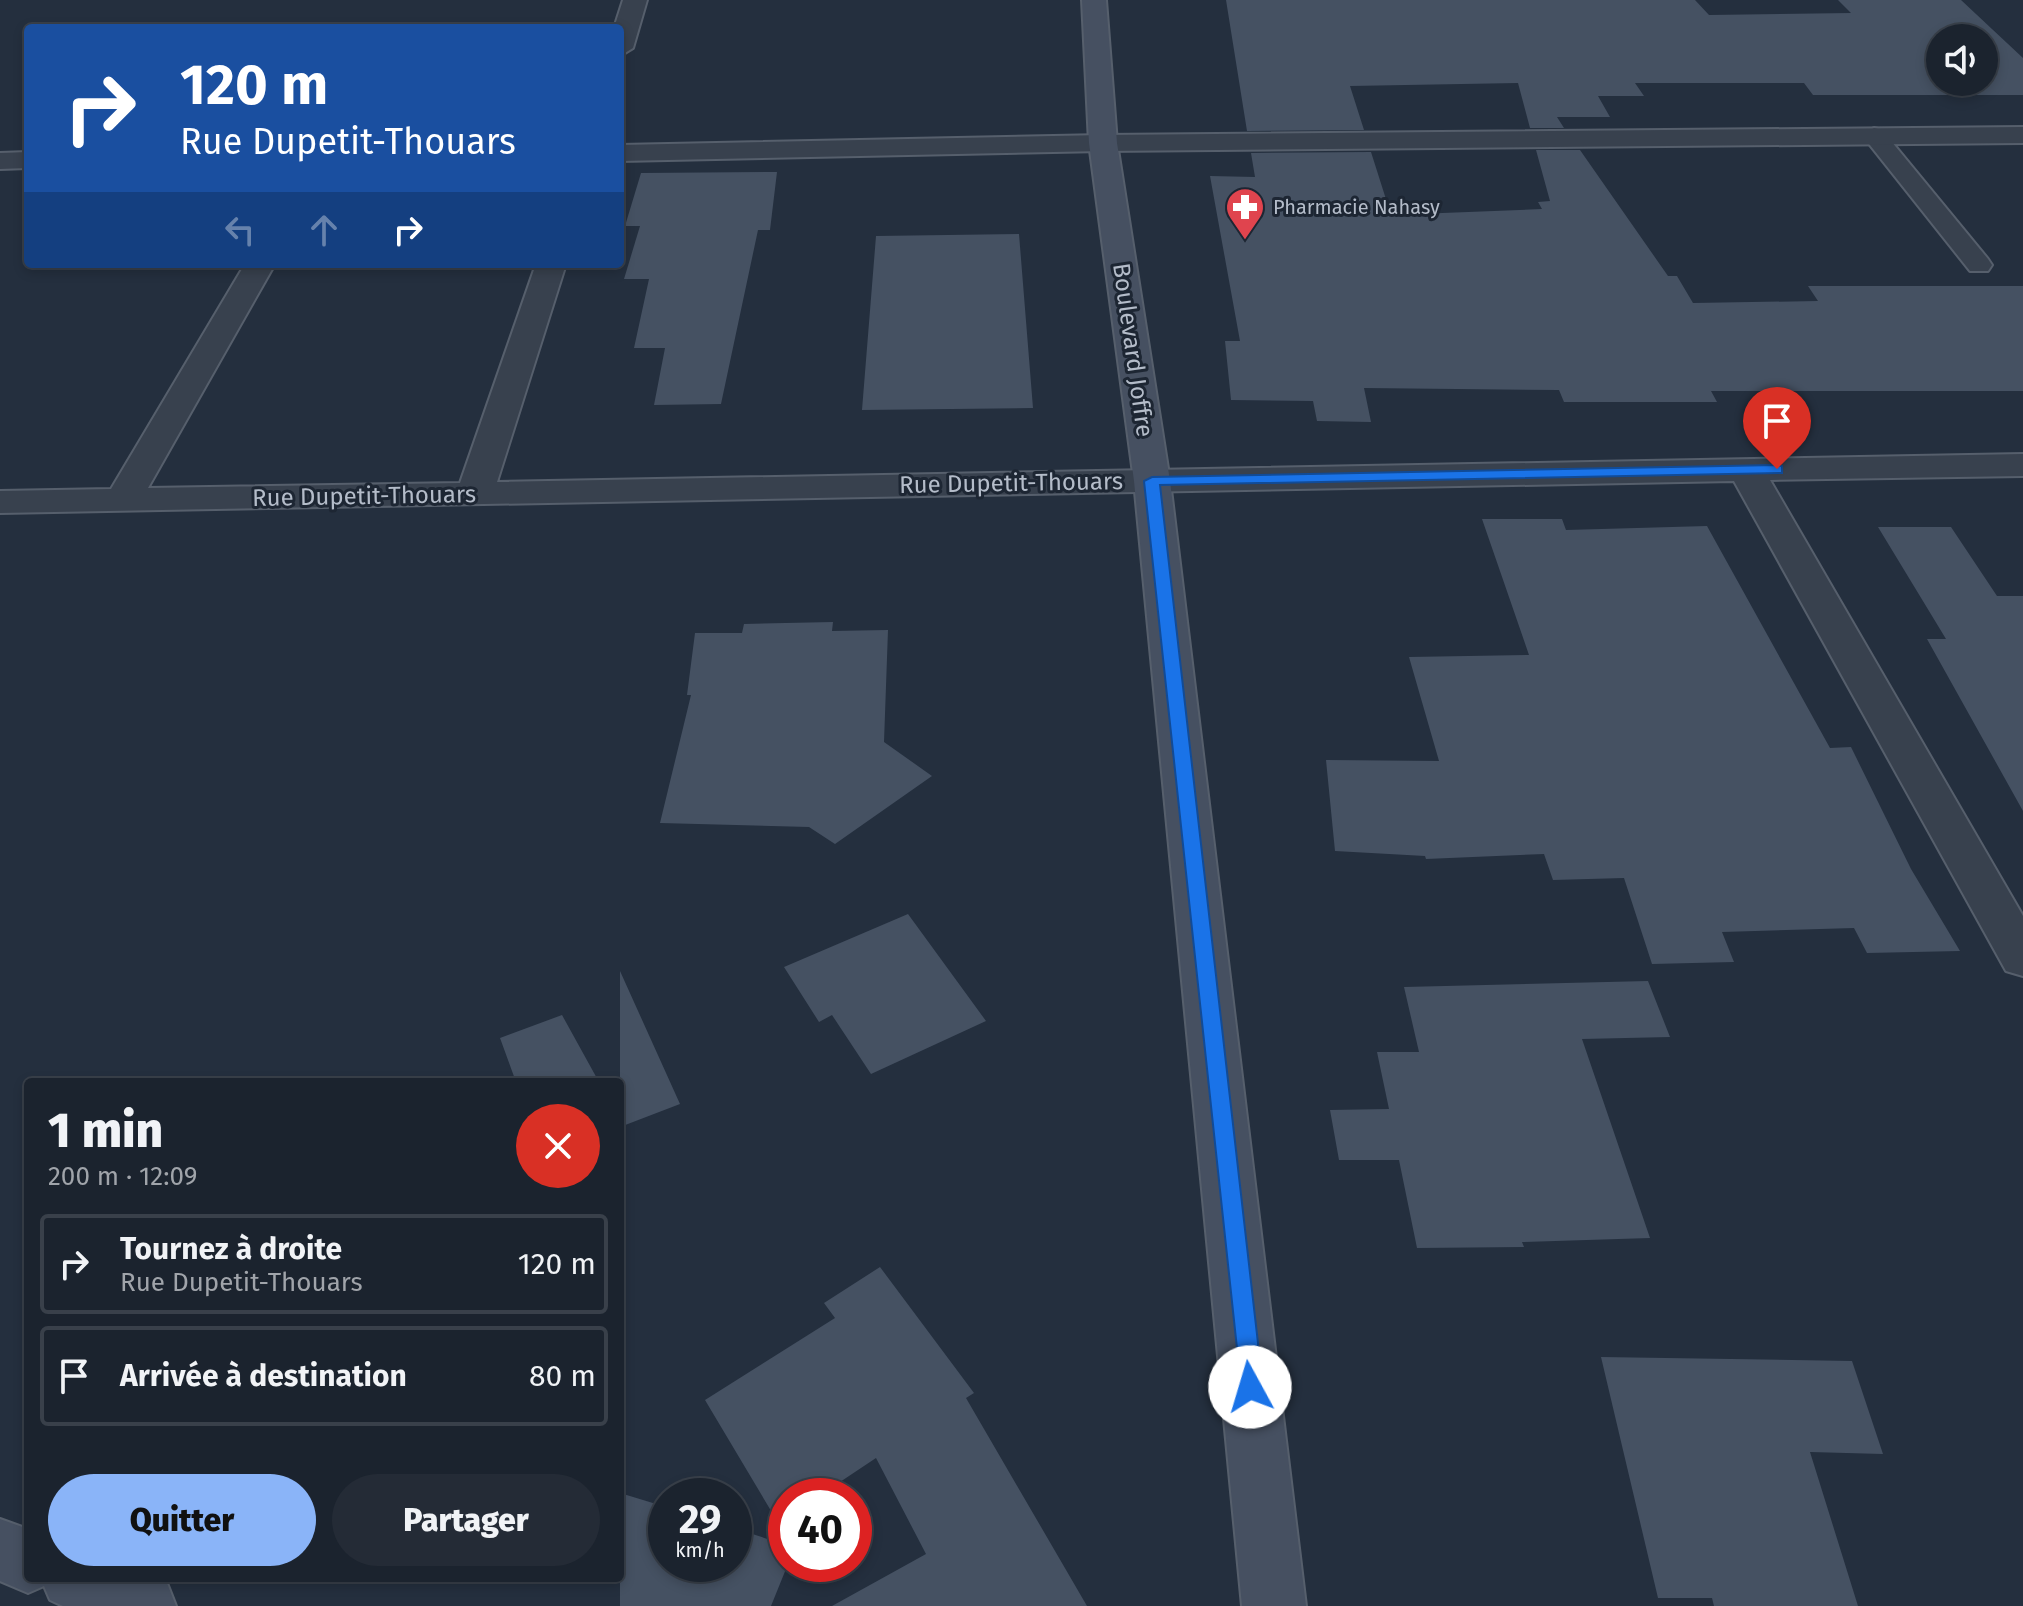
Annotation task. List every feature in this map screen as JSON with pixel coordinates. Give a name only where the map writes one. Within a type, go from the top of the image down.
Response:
[{"type":"street","points":[[624,35],[635,0]]},
{"type":"street","name":"Boulevard Joffre","points":[[1094,0],[1103,143],[1152,481],[1274,1606]]},
{"type":"street","points":[[624,153],[1103,143],[2023,135]]},
{"type":"street","points":[[0,161],[24,160]]},
{"type":"street","points":[[123,500],[258,268]]},
{"type":"street","points":[[475,493],[550,268]]},
{"type":"street","name":"Rue Dupetit-Thouars","points":[[0,502],[2023,465]]},
{"type":"street","points":[[1746,470],[2023,958]]},
{"type":"street","points":[[0,1550],[24,1559]]},
{"type":"street","points":[[82,1582],[144,1606]]},
{"type":"lane","points":[[1874,135],[1979,265]]},
{"type":"building","points":[[1226,0],[1695,0],[1709,15],[1851,13],[1838,0],[1961,0],[1987,24],[1926,24],[1926,95],[1813,95],[1804,83],[1635,83],[1644,96],[1598,96],[1610,117],[1557,117],[1564,128],[1530,128],[1518,83],[1350,86],[1364,130],[1247,131]]},
{"type":"building","points":[[1998,35],[2023,58],[2023,95],[1998,95]]},
{"type":"building","points":[[1536,150],[1580,150],[1668,276],[1677,276],[1693,303],[1818,301],[1808,286],[2023,286],[2023,391],[1711,391],[1717,402],[1564,402],[1559,390],[1364,388],[1371,422],[1317,421],[1313,401],[1231,400],[1225,341],[1240,341],[1210,176],[1255,177],[1251,153],[1371,152],[1391,215],[1542,209],[1538,202],[1550,201]]},
{"type":"building","points":[[777,172],[770,230],[758,230],[721,404],[654,405],[665,348],[634,348],[649,279],[624,279],[640,226],[625,226],[641,173]]},
{"type":"building","points":[[1019,234],[1033,408],[862,410],[876,236]]},
{"type":"building","points":[[1482,519],[1562,519],[1566,530],[1707,526],[1830,748],[1851,747],[1911,869],[1960,951],[1867,953],[1854,928],[1722,932],[1734,962],[1652,964],[1624,878],[1553,880],[1544,854],[1426,859],[1425,856],[1335,851],[1326,760],[1439,761],[1409,657],[1529,655]]},
{"type":"building","points":[[1878,527],[1951,527],[1997,596],[2023,596],[2023,811],[1927,639],[1946,639]]},
{"type":"building","points":[[833,622],[832,631],[888,630],[884,742],[932,776],[835,844],[809,827],[660,823],[691,695],[687,695],[695,633],[742,633],[744,624]]},
{"type":"building","points":[[908,914],[986,1021],[871,1074],[832,1015],[819,1022],[784,967]]},
{"type":"building","points":[[620,971],[680,1104],[624,1125],[624,1078],[620,1078]]},
{"type":"building","points":[[1648,981],[1670,1037],[1582,1039],[1650,1238],[1522,1242],[1524,1247],[1417,1248],[1399,1160],[1339,1160],[1330,1110],[1389,1109],[1377,1052],[1419,1052],[1404,987]]},
{"type":"building","points":[[562,1015],[597,1078],[515,1078],[500,1038]]},
{"type":"building","points":[[880,1267],[974,1393],[966,1398],[1087,1606],[832,1606],[926,1554],[876,1458],[846,1478],[768,1478],[768,1506],[705,1400],[835,1318],[824,1303]]},
{"type":"building","points":[[1601,1357],[1852,1361],[1883,1454],[1810,1452],[1858,1606],[1714,1606],[1712,1598],[1658,1598]]},
{"type":"building","points":[[624,1494],[648,1502],[648,1582],[752,1582],[752,1534],[768,1539],[768,1582],[781,1582],[771,1606],[620,1606],[620,1582],[624,1582]]},
{"type":"place","name":"Pharmacie Nahasy","points":[[1245,241]]},
{"type":"route","points":[[1250,1387],[1152,481],[1777,469]]}]
